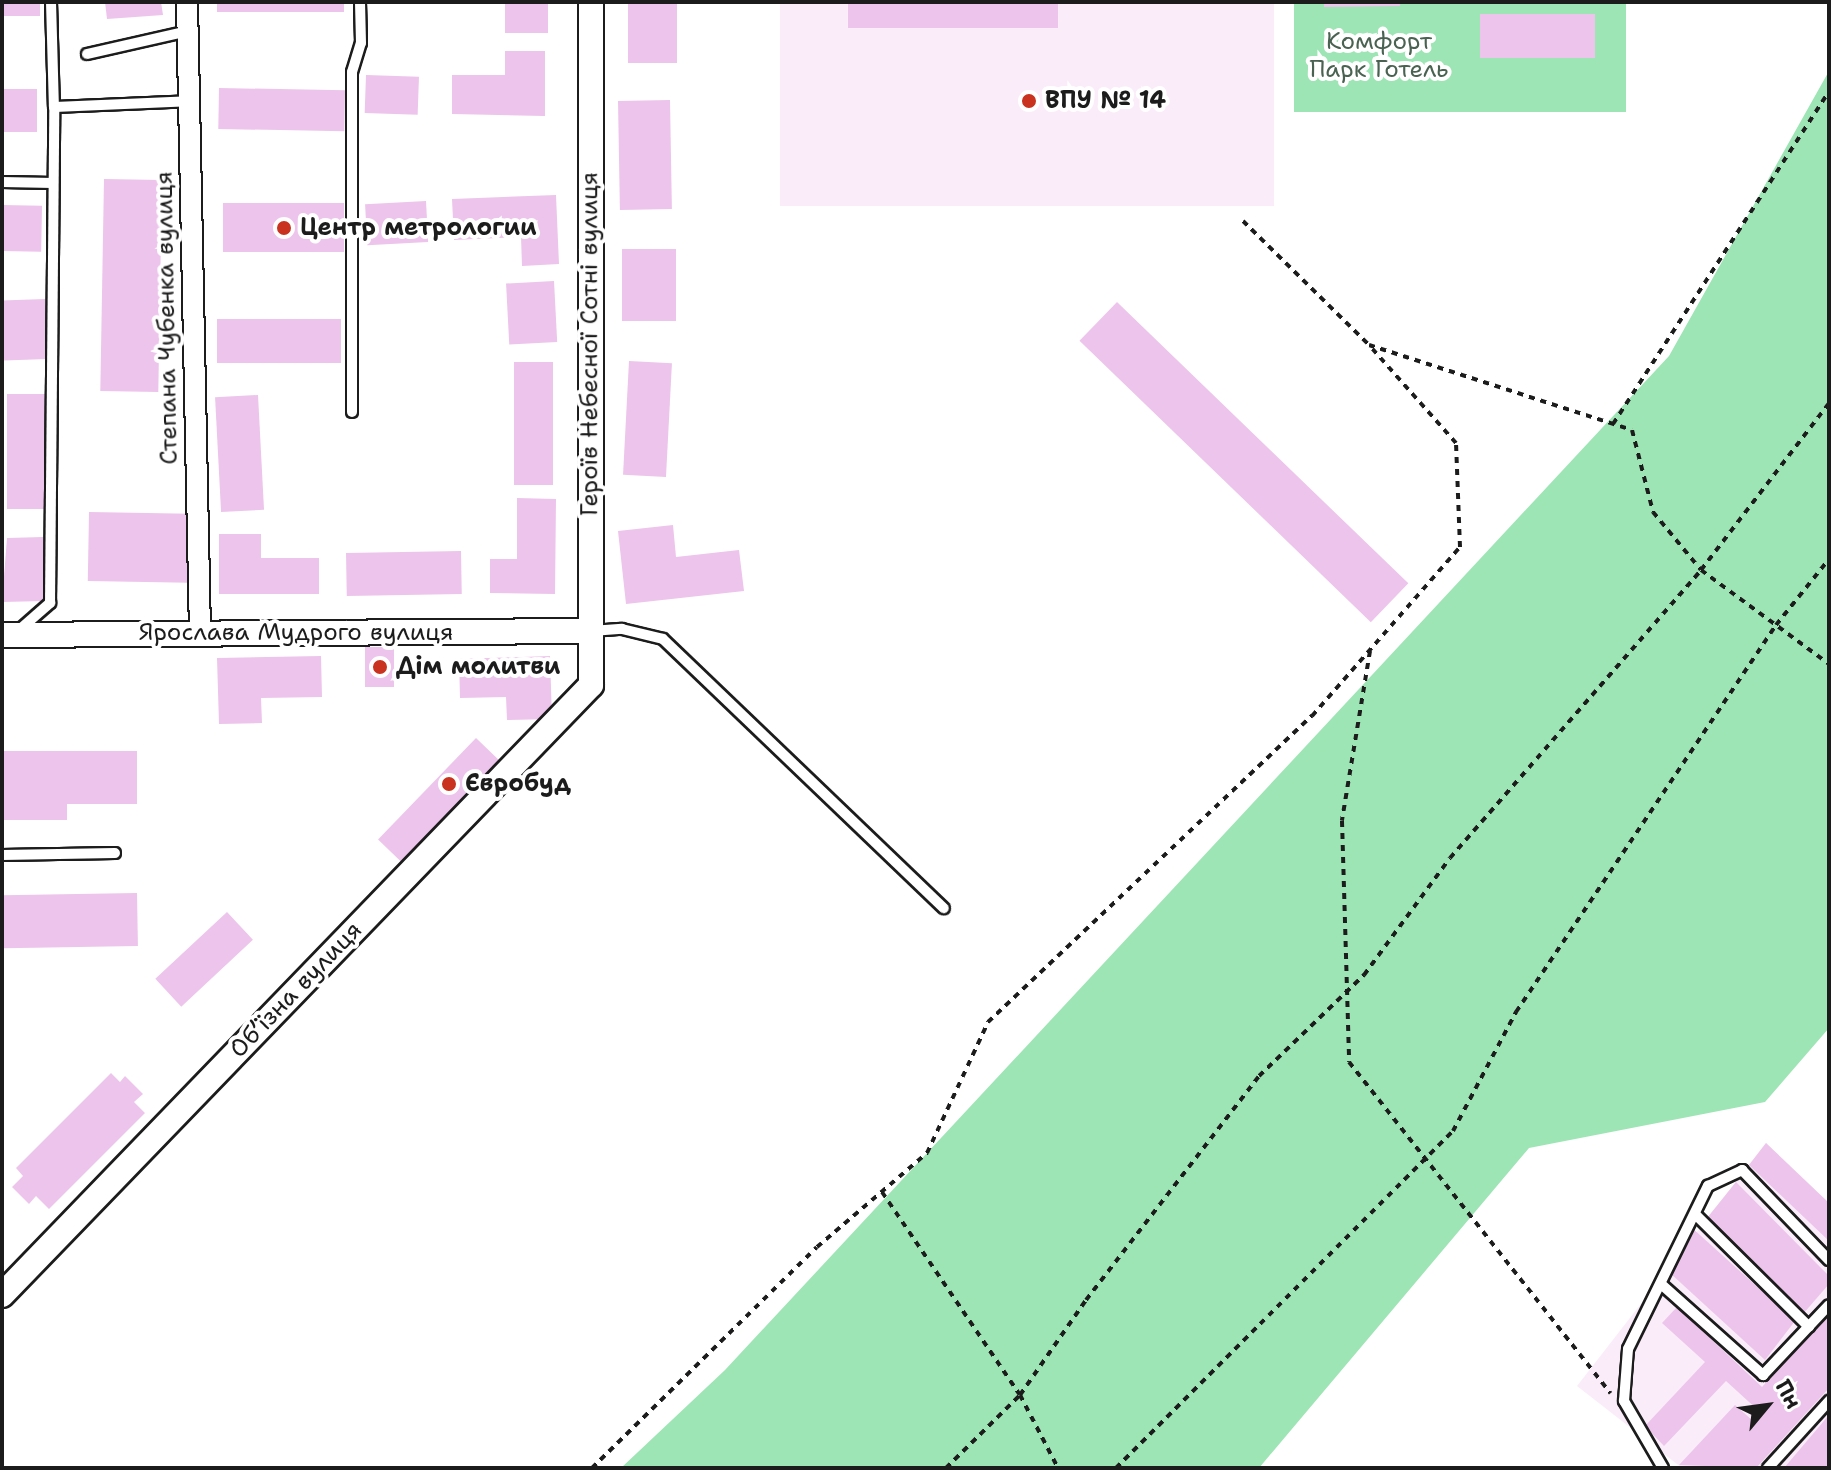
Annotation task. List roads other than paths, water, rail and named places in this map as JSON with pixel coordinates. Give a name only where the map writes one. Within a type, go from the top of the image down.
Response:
[{"type":"street","name":"Степана Чубенка вулиця","points":[[187,2],[200,634]]},
{"type":"street","name":"Героїв Небесної Сотні вулиця","points":[[591,2],[591,685]]},
{"type":"street","name":"Ярослава Мудрого вулиця","points":[[8,635],[589,631]]},
{"type":"street","name":"Об’їзна вулиця","points":[[2,1295],[591,685]]},
{"type":"lane","points":[[8,635],[50,603],[54,107],[51,2]]},
{"type":"lane","points":[[352,412],[352,72],[361,43],[360,2]]},
{"type":"lane","points":[[87,54],[188,31]]},
{"type":"lane","points":[[54,107],[189,101]]},
{"type":"lane","points":[[2,182],[53,183]]},
{"type":"lane","points":[[589,631],[622,629],[663,639],[944,908]]},
{"type":"lane","points":[[2,855],[115,853]]},
{"type":"lane","points":[[1663,1468],[1624,1401],[1628,1349],[1708,1186],[1742,1170],[1829,1260]]},
{"type":"lane","points":[[1696,1215],[1809,1327]]},
{"type":"lane","points":[[1661,1284],[1763,1375],[1829,1305]]},
{"type":"lane","points":[[1768,1468],[1829,1401]]},
{"type":"place","name":"ВПУ № 14","points":[[1029,101]]},
{"type":"place","name":"Центр метрологии","points":[[284,228]]},
{"type":"place","name":"Дім молитви","points":[[380,667]]},
{"type":"place","name":"Євробуд","points":[[449,784]]},
{"type":"park label","name":"Комфорт Парк Готель","points":[[1379,56]]}]
